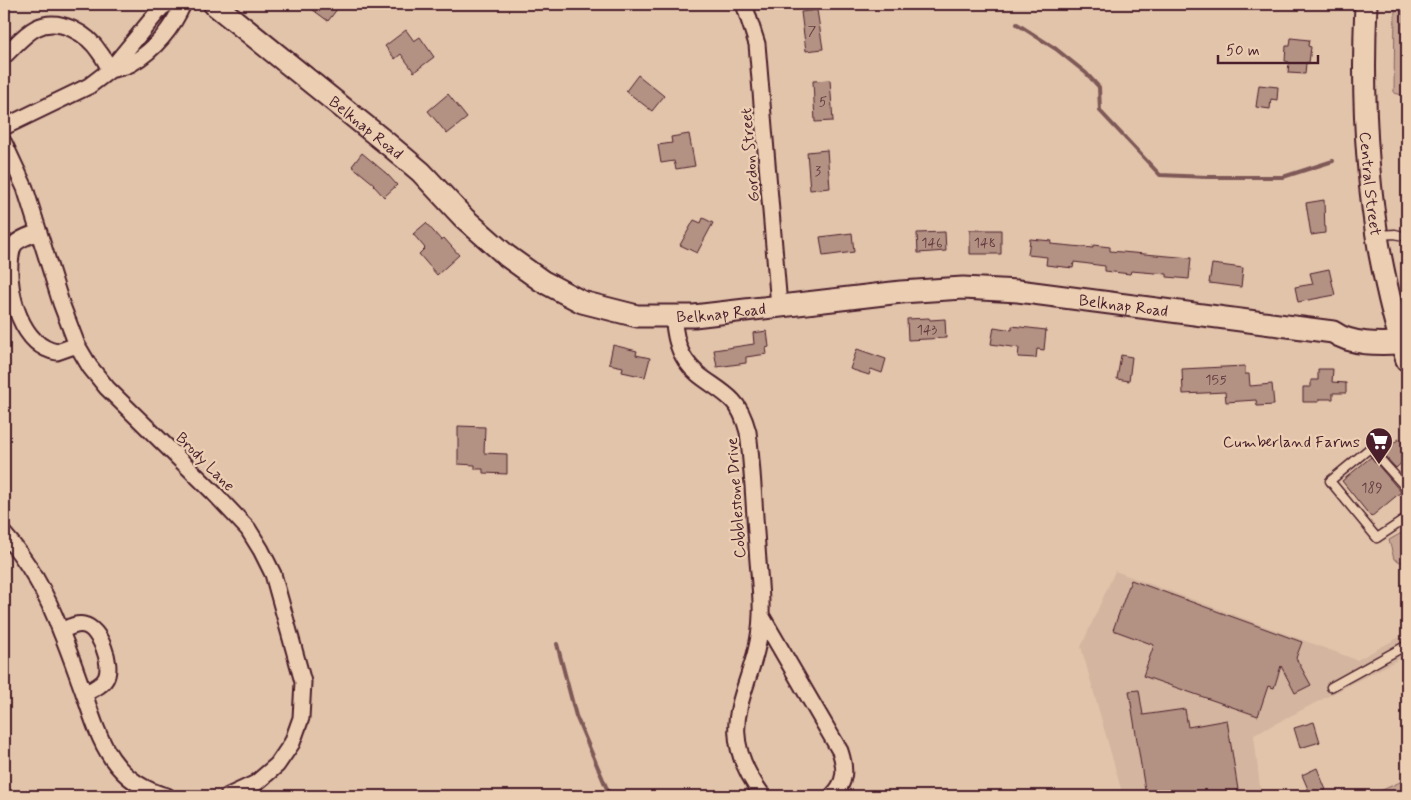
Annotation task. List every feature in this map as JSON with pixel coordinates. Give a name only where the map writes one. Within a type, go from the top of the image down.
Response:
[{"type":"street","points":[[4,127],[89,86],[110,70],[166,4]]},
{"type":"street","points":[[110,70],[131,64],[146,53],[176,18],[183,4]]},
{"type":"street","name":"Belknap Road","points":[[214,4],[389,145],[420,172],[471,224],[507,256],[542,281],[582,302],[637,316],[673,317],[901,292],[963,288],[1018,291],[1333,332],[1342,339],[1381,344],[1404,352]]},
{"type":"street","name":"Gordon Street","points":[[744,4],[757,44],[779,306]]},
{"type":"street","name":"Central Street","points":[[1366,4],[1363,84],[1369,184],[1392,311],[1404,352]]},
{"type":"street","points":[[4,56],[35,28],[56,24],[70,28],[88,39],[100,52],[110,70]]},
{"type":"street","name":"Brody Lane","points":[[4,143],[25,188],[77,345],[90,367],[107,388],[248,529],[273,574],[303,682],[302,709],[296,735],[282,758],[245,793],[228,796]]},
{"type":"street","points":[[39,232],[17,242],[12,248],[10,272],[14,304],[21,321],[42,346],[57,352],[77,345]]},
{"type":"street","name":"Cobblestone Drive","points":[[673,317],[678,342],[687,362],[696,372],[733,402],[744,420],[748,432],[762,614],[757,647],[739,704],[736,727],[739,750],[746,767],[763,796]]},
{"type":"street","points":[[4,534],[20,554],[43,591],[61,631],[99,737],[112,760],[138,784],[167,796]]},
{"type":"street","name":"Cobblestone Drive","points":[[762,614],[840,751],[845,768],[843,779],[832,796]]},
{"type":"street","points":[[61,631],[80,624],[91,628],[99,637],[108,660],[106,678],[98,686],[84,694]]},
{"type":"lane","points":[[1377,235],[1395,234],[1407,237]]},
{"type":"lane","points":[[1407,489],[1370,448],[1330,481],[1377,538],[1407,518]]},
{"type":"lane","points":[[1331,687],[1407,645]]},
{"type":"path","points":[[1403,796],[1407,789]]},
{"type":"shaded area","points":[[1395,4],[1407,4],[1407,96],[1394,93]]},
{"type":"shaded area","points":[[1407,530],[1407,565],[1394,559],[1389,540]]},
{"type":"shaded area","points":[[1115,571],[1357,660],[1407,633],[1407,655],[1254,735],[1261,796],[1123,796],[1081,647]]},
{"type":"shaded area","points":[[1407,779],[1407,796],[1377,796],[1378,792]]},
{"type":"building","points":[[305,4],[341,4],[328,21]]},
{"type":"building","points":[[817,10],[823,49],[806,51],[801,12]]},
{"type":"building","points":[[406,30],[414,41],[420,37],[434,57],[414,72],[401,54],[395,59],[385,46]]},
{"type":"building","points":[[1291,38],[1309,40],[1308,46],[1311,47],[1309,63],[1306,63],[1305,74],[1288,73],[1289,62],[1285,61],[1286,46],[1290,46]]},
{"type":"building","points":[[638,75],[664,96],[652,111],[626,91]]},
{"type":"building","points":[[830,80],[833,121],[815,122],[813,81]]},
{"type":"building","points":[[1259,85],[1278,87],[1277,100],[1271,99],[1270,109],[1256,107]]},
{"type":"building","points":[[448,94],[467,118],[447,134],[428,111]]},
{"type":"building","points":[[689,134],[695,166],[676,169],[674,161],[661,163],[658,145],[672,143],[671,137]]},
{"type":"building","points":[[827,150],[830,188],[810,190],[807,152]]},
{"type":"building","points":[[362,153],[397,185],[384,197],[374,184],[352,166]]},
{"type":"building","points":[[1324,200],[1325,233],[1311,235],[1306,203]]},
{"type":"building","points":[[703,218],[713,223],[697,253],[680,245],[694,220],[701,223]]},
{"type":"building","points":[[426,223],[441,240],[444,238],[459,255],[437,275],[419,254],[425,248],[413,234]]},
{"type":"building","points":[[970,230],[1001,230],[1001,254],[970,254]]},
{"type":"building","points":[[945,232],[946,251],[918,253],[917,233]]},
{"type":"building","points":[[852,233],[854,252],[823,256],[820,237]]},
{"type":"building","points":[[1030,239],[1052,241],[1051,244],[1093,248],[1093,245],[1110,247],[1110,251],[1191,258],[1189,279],[1167,277],[1167,274],[1131,271],[1130,274],[1105,271],[1105,266],[1074,262],[1073,268],[1046,265],[1047,257],[1028,255]]},
{"type":"building","points":[[1212,264],[1243,268],[1241,287],[1209,283]]},
{"type":"building","points":[[1329,269],[1335,295],[1298,302],[1295,287],[1313,284],[1310,273]]},
{"type":"building","points":[[929,318],[930,320],[945,319],[946,338],[908,340],[907,319]]},
{"type":"building","points":[[1012,326],[1046,330],[1044,350],[1037,349],[1036,358],[1018,357],[1019,348],[991,344],[994,327],[1012,330]]},
{"type":"building","points":[[767,331],[769,347],[766,348],[767,354],[746,357],[746,363],[717,367],[714,350],[754,344],[753,333]]},
{"type":"building","points":[[613,345],[637,351],[636,355],[650,358],[645,377],[622,372],[623,367],[609,364]]},
{"type":"building","points":[[857,349],[886,359],[882,373],[871,369],[869,375],[850,369]]},
{"type":"building","points":[[1121,355],[1132,357],[1129,381],[1117,379]]},
{"type":"building","points":[[1245,366],[1245,374],[1249,374],[1250,386],[1272,384],[1274,405],[1257,406],[1256,400],[1226,402],[1225,392],[1183,394],[1182,369]]},
{"type":"building","points":[[1318,369],[1333,369],[1332,382],[1346,383],[1346,393],[1333,393],[1333,399],[1319,399],[1319,402],[1303,402],[1303,387],[1311,387],[1311,380],[1318,380]]},
{"type":"building","points":[[458,426],[485,427],[484,453],[507,454],[507,474],[483,473],[483,469],[475,469],[475,465],[458,464]]},
{"type":"building","name":"Cumberland Farms","points":[[1400,438],[1407,447],[1407,458],[1396,468],[1382,453]]},
{"type":"building","points":[[1371,457],[1401,492],[1371,517],[1342,481]]},
{"type":"building","points":[[1131,580],[1302,642],[1296,658],[1311,685],[1295,693],[1281,666],[1274,688],[1268,686],[1258,716],[1143,676],[1154,645],[1113,630]]},
{"type":"building","points":[[1139,690],[1143,715],[1185,709],[1188,727],[1227,720],[1239,796],[1146,796],[1129,691]]},
{"type":"building","points":[[1314,722],[1320,742],[1300,748],[1294,728]]},
{"type":"building","points":[[1317,768],[1326,790],[1311,796],[1302,775]]},
{"type":"waterway","points":[[1017,24],[1056,49],[1086,73],[1099,87],[1100,111],[1160,175],[1283,177],[1333,161]]},
{"type":"waterway","points":[[557,644],[576,716],[610,796]]},
{"type":"place","name":"Cumberland Farms","points":[[1379,465]]}]
